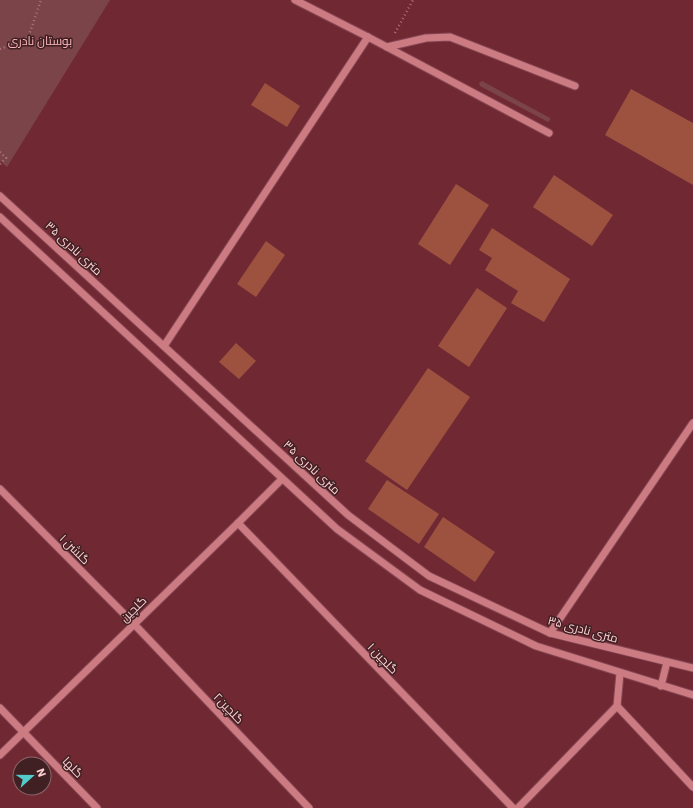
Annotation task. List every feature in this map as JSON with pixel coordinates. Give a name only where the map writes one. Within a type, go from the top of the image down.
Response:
[{"type":"street","points":[[295,0],[549,133]]},
{"type":"street","points":[[164,346],[368,37]]},
{"type":"street","points":[[388,48],[426,38],[450,38],[575,86]]},
{"type":"street","name":"۳۵ متری نادری","points":[[0,196],[348,515],[428,576],[550,634],[693,668]]},
{"type":"street","points":[[0,217],[337,530],[420,590],[536,646],[693,695]]},
{"type":"street","points":[[550,634],[693,423]]},
{"type":"street","name":"گلچین","points":[[0,756],[282,479]]},
{"type":"street","name":"گلشن ۱","points":[[0,489],[134,624]]},
{"type":"street","name":"گلچین ۱","points":[[238,523],[513,808]]},
{"type":"street","name":"گلچین۲","points":[[134,624],[309,808]]},
{"type":"street","points":[[661,686],[667,662]]},
{"type":"street","points":[[518,808],[618,706],[620,673]]},
{"type":"street","points":[[618,706],[693,787]]},
{"type":"street","name":"گلها","points":[[0,708],[97,808]]},
{"type":"path","points":[[0,49],[28,38],[41,0]]},
{"type":"path","points":[[388,48],[413,0]]},
{"type":"path","points":[[0,152],[6,158],[0,164]]},
{"type":"green space","name":"بوستان نادری","points":[[0,0],[110,0],[7,167],[0,161]]},
{"type":"green space","points":[[482,81],[550,118],[550,120],[548,122],[480,86],[479,83]]},
{"type":"building","points":[[265,83],[300,106],[287,127],[251,105]]},
{"type":"building","points":[[631,89],[693,123],[693,185],[605,135]]},
{"type":"building","points":[[554,175],[613,215],[592,246],[533,207]]},
{"type":"building","points":[[456,184],[489,205],[450,265],[418,244]]},
{"type":"building","points":[[492,228],[570,279],[544,322],[511,303],[518,291],[485,270],[492,258],[479,250]]},
{"type":"building","points":[[266,241],[285,255],[256,297],[237,284]]},
{"type":"building","points":[[477,288],[507,308],[469,367],[438,346]]},
{"type":"building","points":[[236,343],[256,361],[239,379],[219,362]]},
{"type":"building","points":[[428,368],[470,397],[407,490],[365,461]]},
{"type":"building","points":[[387,480],[439,514],[419,544],[368,509]]},
{"type":"building","points":[[443,517],[495,552],[475,582],[424,547]]}]
